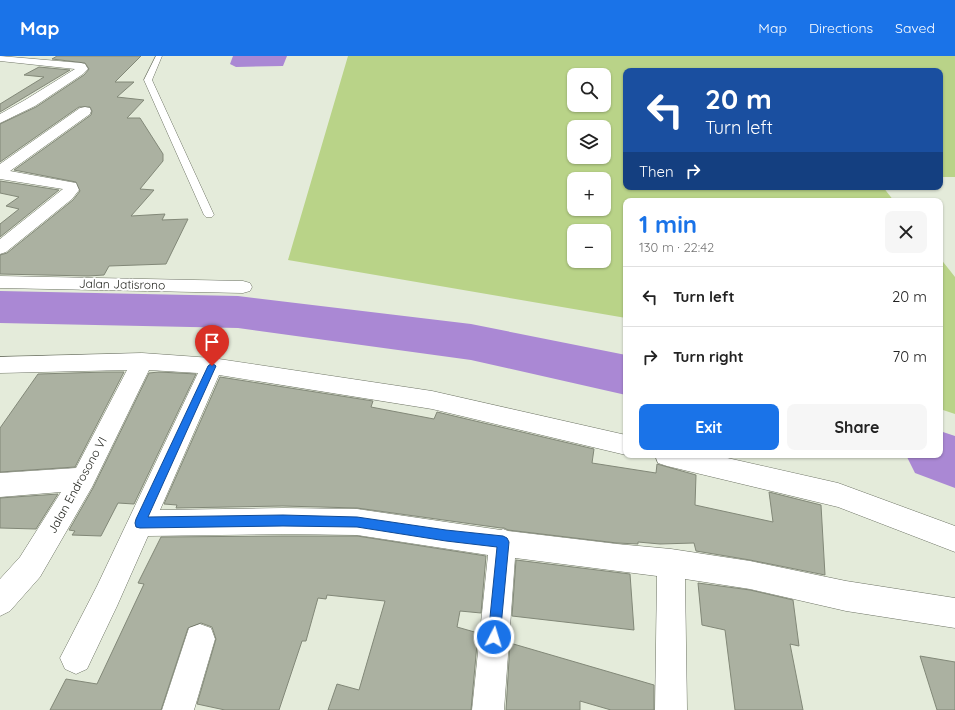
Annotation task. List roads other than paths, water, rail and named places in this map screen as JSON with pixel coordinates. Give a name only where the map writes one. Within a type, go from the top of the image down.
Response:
[{"type":"street","points":[[3,116],[79,72],[92,56]]},
{"type":"street","points":[[0,58],[81,68]]},
{"type":"street","points":[[0,171],[85,111]]},
{"type":"street","points":[[0,174],[71,186],[71,190],[66,196],[0,248]]},
{"type":"street","name":"Jalan Jatisrono","points":[[0,282],[244,287]]},
{"type":"street","points":[[0,365],[142,362],[212,366],[432,400],[623,444]]},
{"type":"street","name":"Jalan Endrosono VI","points":[[0,601],[30,567],[83,479],[142,362]]},
{"type":"street","points":[[76,658],[107,596],[212,366]]},
{"type":"street","points":[[680,458],[838,495],[955,539]]},
{"type":"street","points":[[0,485],[83,479]]},
{"type":"street","points":[[140,523],[283,521],[357,522],[446,536],[503,542],[617,558],[671,563],[750,575],[846,596],[955,613]]},
{"type":"street","points":[[488,710],[503,542]]},
{"type":"street","points":[[671,563],[671,710]]},
{"type":"street","points":[[178,710],[200,639]]},
{"type":"lane","points":[[160,56],[148,80],[209,215]]},
{"type":"waterway","points":[[0,307],[238,312],[471,342],[623,374]]},
{"type":"waterway","points":[[943,458],[955,462]]}]
